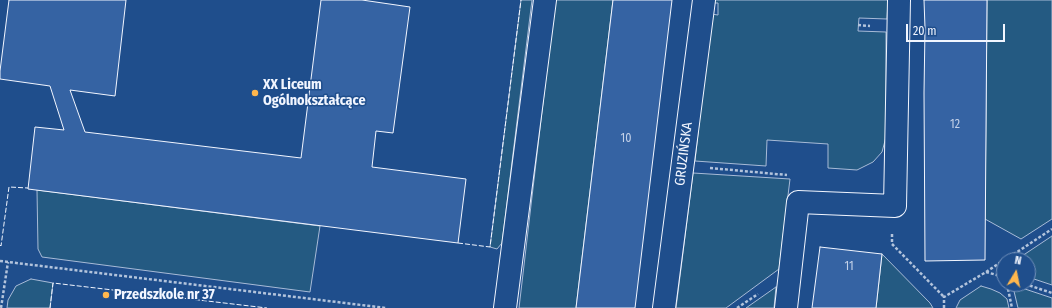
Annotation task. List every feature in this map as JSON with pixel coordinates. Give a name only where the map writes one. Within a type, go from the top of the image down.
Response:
[{"type":"street","points":[[505,308],[545,0]]},
{"type":"street","name":"GRUZIŃSKA","points":[[664,308],[704,0]]},
{"type":"street","points":[[786,308],[798,202],[895,206],[899,0]]},
{"type":"path","points":[[682,166],[796,176],[798,202]]},
{"type":"path","points":[[895,206],[892,244],[944,297],[944,308]]},
{"type":"path","points":[[1016,252],[1052,229]]},
{"type":"path","points":[[0,261],[386,308]]},
{"type":"path","points":[[1,308],[8,262]]},
{"type":"path","points":[[944,297],[996,265]]},
{"type":"path","points":[[986,272],[996,275]]},
{"type":"path","points":[[1036,288],[1052,293]]},
{"type":"path","points":[[1009,292],[1012,308]]},
{"type":"shaded area","points":[[521,0],[532,0],[502,243],[497,249],[490,247]]},
{"type":"shaded area","points":[[555,0],[613,0],[576,308],[519,308]]},
{"type":"shaded area","points":[[713,0],[888,0],[887,19],[859,18],[858,31],[886,32],[886,137],[882,152],[873,162],[857,170],[828,168],[828,144],[767,140],[766,166],[695,161],[711,14],[718,15],[718,3],[712,3]]},
{"type":"shaded area","points":[[987,0],[1052,0],[1052,219],[1021,239],[985,219]]},
{"type":"shaded area","points":[[693,173],[790,179],[779,269],[726,308],[676,308]]},
{"type":"shaded area","points":[[37,190],[320,226],[310,292],[42,257],[38,249]]},
{"type":"shaded area","points":[[1052,236],[1052,285],[1036,280],[1036,252],[1028,252]]},
{"type":"shaded area","points":[[882,254],[930,303],[933,308],[876,308]]},
{"type":"shaded area","points":[[31,279],[53,283],[50,308],[7,308],[8,300],[16,286]]},
{"type":"shaded area","points":[[981,286],[1000,293],[1007,299],[1009,308],[956,308],[960,300]]},
{"type":"shaded area","points":[[776,287],[774,308],[746,308]]},
{"type":"shaded area","points":[[1014,292],[1034,292],[1052,298],[1052,308],[1018,308]]},
{"type":"building","points":[[9,0],[126,0],[115,96],[70,90],[85,132],[301,158],[321,0],[362,0],[410,7],[393,133],[376,131],[372,167],[466,179],[458,243],[28,189],[35,127],[64,130],[50,86],[0,79]]},
{"type":"building","points":[[613,0],[672,0],[635,308],[576,308]]},
{"type":"building","points":[[924,0],[987,0],[985,260],[925,261]]},
{"type":"building","points":[[820,247],[882,254],[876,308],[812,308]]},
{"type":"fence","points":[[458,243],[490,247],[521,0]]},
{"type":"fence","points":[[0,245],[1,246],[9,187],[28,188]]},
{"type":"fence","points":[[50,308],[53,283],[267,308]]},
{"type":"place","name":"XX Liceum Ogólnokształcące","points":[[255,93]]},
{"type":"place","name":"Przedszkole nr 37","points":[[106,295]]}]
